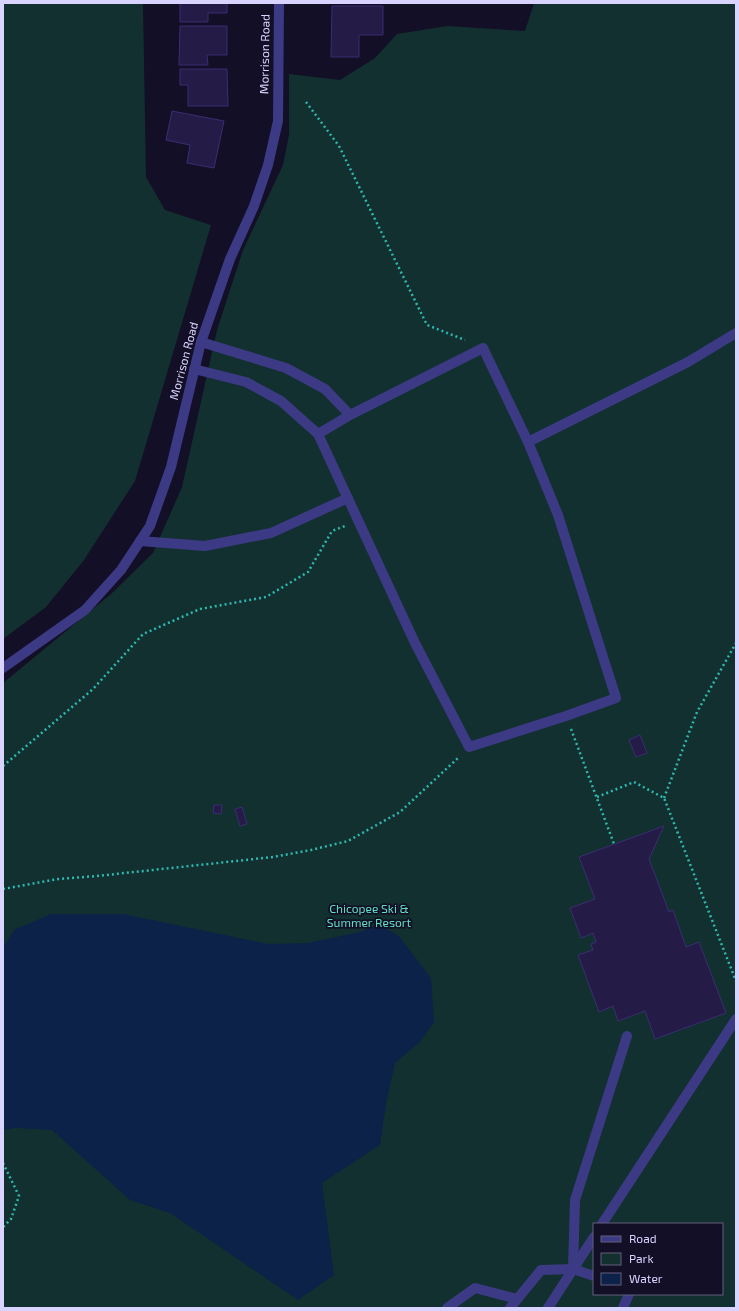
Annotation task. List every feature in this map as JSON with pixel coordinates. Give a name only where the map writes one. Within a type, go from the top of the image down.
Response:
[{"type":"street","name":"Morrison Road","points":[[3,668],[85,610],[121,570],[150,526],[171,467],[201,342],[230,259],[254,206],[268,165],[278,121],[279,3]]},
{"type":"street","points":[[528,442],[688,362],[736,333]]},
{"type":"street","points":[[201,342],[286,368],[325,388],[350,415]]},
{"type":"street","points":[[194,369],[246,382],[281,401],[318,434],[415,643],[469,747],[566,716],[616,698],[558,515],[528,442],[483,348],[350,415],[318,434]]},
{"type":"street","points":[[140,541],[205,546],[271,533],[348,498]]},
{"type":"street","points":[[603,1223],[736,1019]]},
{"type":"street","points":[[573,1269],[575,1200],[627,1036]]},
{"type":"street","points":[[548,1308],[593,1239]]},
{"type":"street","points":[[510,1308],[541,1270],[573,1269],[593,1276]]},
{"type":"street","points":[[447,1308],[475,1288],[517,1299]]},
{"type":"street","points":[[623,1308],[629,1295]]},
{"type":"path","points":[[306,102],[339,146],[428,325],[483,348]]},
{"type":"path","points":[[3,766],[93,689],[143,634],[200,609],[266,597],[308,572],[332,532],[359,521]]},
{"type":"path","points":[[664,798],[697,712],[736,643]]},
{"type":"path","points":[[566,716],[614,844]]},
{"type":"path","points":[[3,889],[58,879],[273,857],[311,850],[348,840],[400,812],[469,747]]},
{"type":"path","points":[[597,797],[634,782],[664,798],[736,981]]},
{"type":"path","points":[[3,1163],[19,1196],[11,1219],[3,1227]]},
{"type":"green space","points":[[3,3],[143,3],[146,177],[165,210],[211,225],[135,481],[84,560],[46,607],[3,639]]},
{"type":"green space","name":"Chicopee Ski & Summer Resort","points":[[534,3],[736,3],[736,1308],[3,1308],[3,683],[111,594],[153,553],[182,487],[217,330],[243,250],[283,165],[289,135],[289,74],[340,80],[375,58],[397,34],[447,26],[525,31]]},
{"type":"water","points":[[51,914],[123,914],[268,944],[308,943],[360,932],[378,924],[399,936],[431,978],[434,1022],[420,1042],[395,1063],[386,1104],[380,1145],[322,1183],[334,1275],[298,1300],[170,1213],[130,1200],[52,1130],[16,1128],[3,1130],[3,948],[14,930]]},
{"type":"building","points":[[180,3],[227,3],[227,13],[208,13],[208,22],[180,22]]},
{"type":"building","points":[[332,6],[383,6],[383,35],[359,35],[359,57],[331,57]]},
{"type":"building","points":[[180,26],[227,26],[227,55],[207,55],[208,65],[179,65]]},
{"type":"building","points":[[180,69],[227,69],[228,106],[188,106],[188,85],[180,85]]},
{"type":"building","points":[[172,111],[224,121],[214,168],[187,163],[190,145],[166,140]]},
{"type":"building","points":[[640,735],[647,753],[636,757],[629,740]]},
{"type":"building","points":[[214,805],[222,805],[221,814],[213,813]]},
{"type":"building","points":[[242,807],[247,824],[240,826],[235,809]]},
{"type":"building","points":[[664,826],[649,859],[669,912],[673,910],[686,947],[699,942],[726,1013],[655,1039],[645,1011],[618,1021],[613,1006],[599,1012],[578,955],[593,950],[591,944],[596,942],[593,933],[581,938],[570,908],[595,899],[579,857]]}]
